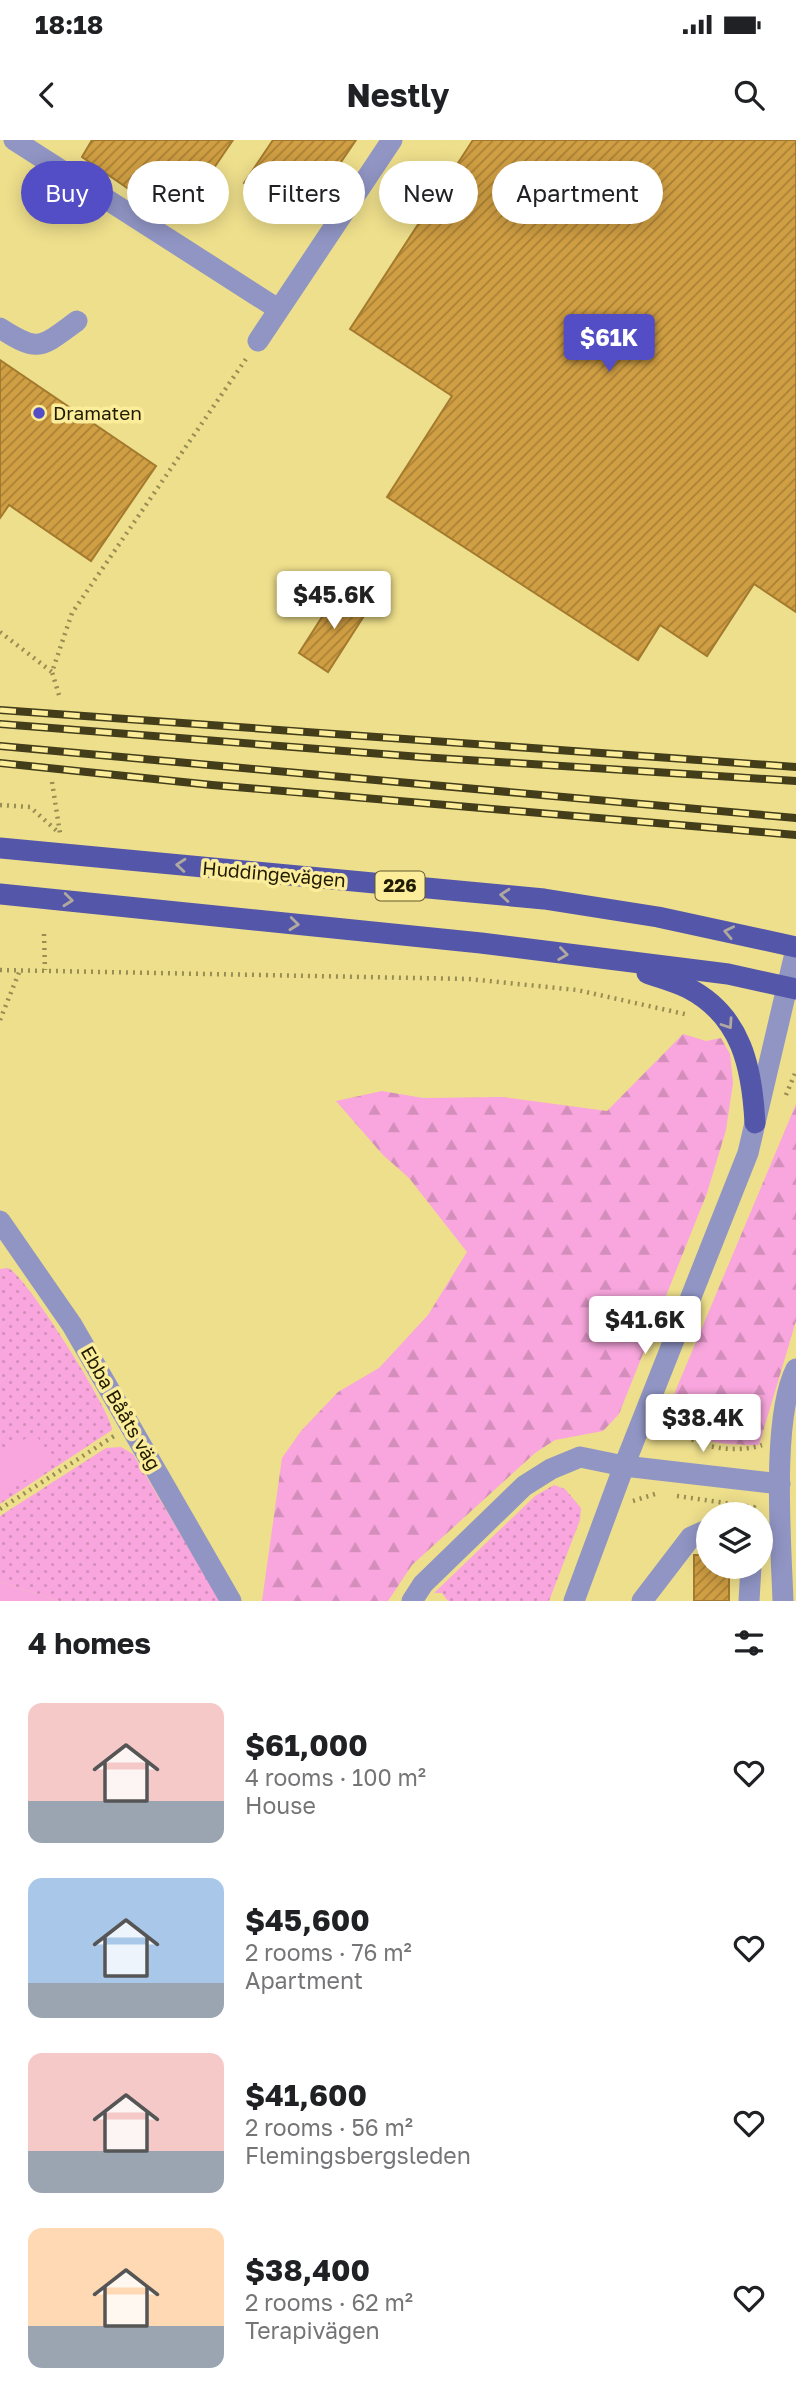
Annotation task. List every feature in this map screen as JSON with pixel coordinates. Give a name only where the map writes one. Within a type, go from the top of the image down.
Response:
[{"type":"main road","name":"Huddingevägen","points":[[0,848],[544,899],[658,917],[796,948]]},
{"type":"main road","points":[[0,894],[481,943],[728,974],[791,988]]},
{"type":"main road","points":[[606,960],[688,988],[722,1015],[750,1068],[755,1122]]},
{"type":"street","points":[[14,140],[278,309]]},
{"type":"street","points":[[258,341],[392,140]]},
{"type":"street","points":[[0,328],[27,345],[46,344],[77,321]]},
{"type":"street","points":[[574,1601],[624,1466],[748,1153],[791,988],[796,948]]},
{"type":"street","name":"Ebba Bååts väg","points":[[0,1221],[72,1325],[198,1538],[231,1601]]},
{"type":"street","points":[[783,1601],[780,1484],[783,1418],[789,1382],[796,1369]]},
{"type":"street","points":[[412,1601],[423,1584],[524,1486],[551,1469],[580,1457],[624,1466],[780,1484]]},
{"type":"street","points":[[642,1601],[691,1537],[696,1535]]},
{"type":"street","points":[[749,1601],[750,1579]]},
{"type":"path","points":[[52,672],[72,613],[258,341]]},
{"type":"path","points":[[0,632],[52,672],[59,695]]},
{"type":"path","points":[[0,805],[30,807],[60,834],[52,782]]},
{"type":"path","points":[[44,934],[45,970]]},
{"type":"path","points":[[0,970],[469,979],[577,990],[692,1016]]},
{"type":"path","points":[[0,1020],[20,970]]},
{"type":"path","points":[[668,1408],[676,1429],[692,1440],[712,1446],[750,1449],[763,1445],[770,1417],[783,1418]]},
{"type":"path","points":[[0,1509],[131,1426]]},
{"type":"path","points":[[630,1503],[641,1496],[657,1493],[719,1502]]},
{"type":"green space","points":[[683,1034],[706,1041],[721,1038],[730,1054],[733,1083],[726,1130],[707,1193],[619,1414],[603,1431],[555,1440],[535,1453],[412,1565],[388,1601],[262,1601],[282,1458],[301,1431],[338,1392],[379,1368],[428,1315],[467,1252],[409,1178],[383,1155],[336,1101],[382,1091],[423,1098],[503,1097],[607,1111]]},
{"type":"green space","points":[[796,1104],[796,1321],[759,1445],[726,1444],[703,1439],[684,1429],[677,1421],[672,1399]]},
{"type":"green space","points":[[8,1268],[31,1293],[66,1344],[98,1398],[112,1430],[0,1504],[0,1269]]},
{"type":"green space","points":[[35,1433],[53,1463],[0,1495],[0,1454]]},
{"type":"green space","points":[[121,1447],[133,1454],[220,1601],[59,1601],[0,1582],[0,1516],[106,1448]]},
{"type":"green space","points":[[554,1485],[565,1489],[581,1508],[580,1520],[549,1601],[448,1601],[442,1593],[434,1593],[535,1496]]},
{"type":"green space","points":[[0,1582],[59,1601],[0,1601]]},
{"type":"building","points":[[92,140],[233,140],[219,161],[127,161],[127,188],[113,178],[113,161],[88,161],[82,157]]},
{"type":"building","points":[[273,140],[356,140],[342,161],[259,161]]},
{"type":"building","points":[[473,140],[796,140],[796,612],[754,584],[707,656],[660,625],[638,660],[387,497],[452,396],[350,329],[418,224],[478,224],[478,161],[459,161]]},
{"type":"building","name":"Dramaten","points":[[0,360],[156,466],[91,561],[9,505],[0,518]]},
{"type":"building","points":[[340,589],[369,608],[328,672],[299,653]]},
{"type":"building","points":[[696,1555],[696,1579],[729,1579],[729,1601],[694,1601]]},
{"type":"railway","points":[[0,710],[796,767]]},
{"type":"railway","points":[[0,724],[421,757],[796,781]]},
{"type":"railway","points":[[0,746],[796,818]]},
{"type":"railway","points":[[0,763],[212,785],[796,835]]},
{"type":"place","name":"Dramaten","points":[[39,413]]}]
